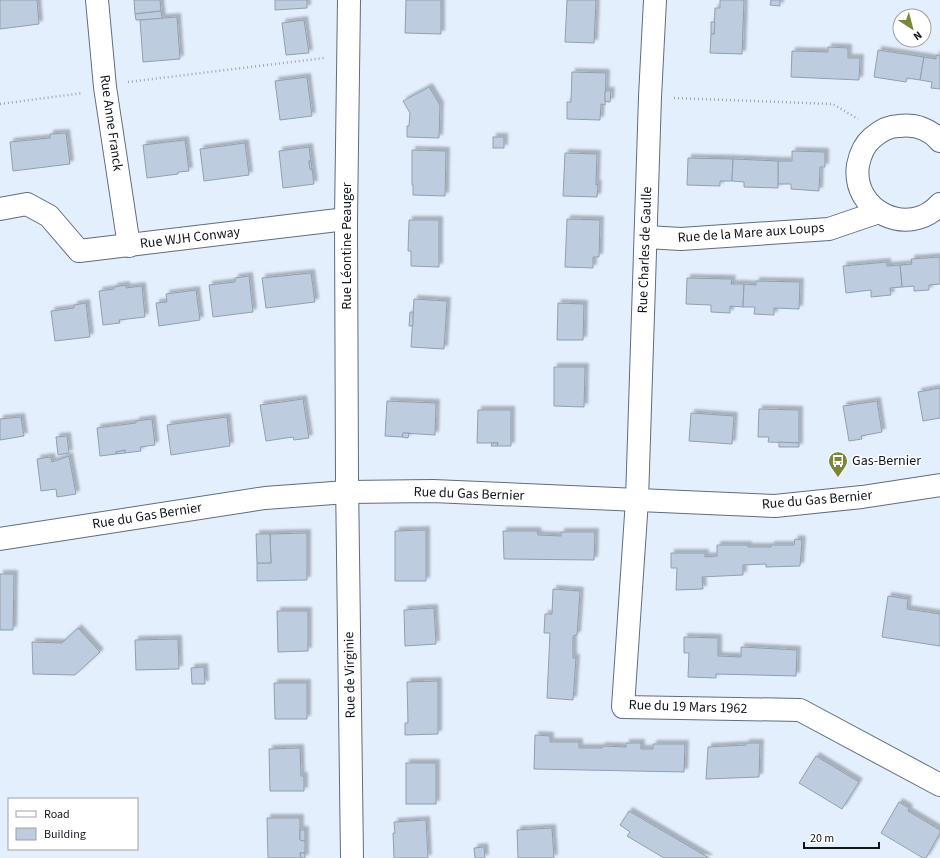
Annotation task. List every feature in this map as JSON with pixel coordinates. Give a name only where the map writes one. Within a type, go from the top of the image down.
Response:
[{"type":"street","name":"Rue Anne Franck","points":[[98,0],[105,87],[129,246]]},
{"type":"street","name":"Rue Léontine Peauger","points":[[347,492],[346,219],[349,0]]},
{"type":"street","name":"Rue Charles de Gaulle","points":[[638,500],[650,97],[655,0]]},
{"type":"street","points":[[940,141],[936,136],[923,128],[908,125],[893,126],[879,132],[867,143],[860,157],[857,172],[860,188],[867,202],[879,212],[893,219],[908,220],[922,217],[940,204]]},
{"type":"street","name":"Rue WJH Conway","points":[[0,209],[27,204],[49,216],[79,251],[346,219]]},
{"type":"street","name":"Rue de la Mare aux Loups","points":[[646,237],[681,239],[829,229],[879,212]]},
{"type":"street","name":"Rue du Gas Bernier","points":[[0,539],[265,498],[347,492],[433,491],[775,506],[862,497],[940,485]]},
{"type":"street","name":"Rue de Virginie","points":[[347,492],[352,858]]},
{"type":"street","name":"Rue du 19 Mars 1962","points":[[638,500],[623,707],[800,710],[940,785]]},
{"type":"path","points":[[0,104],[94,92],[111,84],[320,58],[348,61]]},
{"type":"path","points":[[650,97],[833,104],[879,132]]},
{"type":"building","points":[[0,0],[37,0],[39,24],[0,29]]},
{"type":"building","points":[[134,0],[160,0],[161,11],[135,14]]},
{"type":"building","points":[[275,0],[307,0],[307,8],[275,10]]},
{"type":"building","points":[[406,0],[441,0],[441,34],[405,33]]},
{"type":"building","points":[[567,0],[596,0],[594,43],[565,42]]},
{"type":"building","points":[[720,0],[744,0],[742,54],[710,53],[711,34],[714,34],[715,8],[720,8]]},
{"type":"building","points":[[771,0],[780,0],[780,6],[770,5]]},
{"type":"building","points":[[161,11],[162,19],[136,20],[135,14]]},
{"type":"building","points":[[177,17],[180,59],[143,62],[140,20]]},
{"type":"building","points":[[304,20],[309,53],[286,55],[282,23]]},
{"type":"building","points":[[711,22],[715,22],[714,34],[711,34]]},
{"type":"building","points":[[828,47],[848,48],[848,58],[860,58],[859,80],[791,77],[792,51],[828,52]]},
{"type":"building","points":[[878,50],[924,57],[920,80],[907,78],[906,82],[874,77]]},
{"type":"building","points":[[936,55],[940,56],[940,89],[931,88],[932,82],[920,80],[924,57],[936,59]]},
{"type":"building","points":[[572,72],[606,73],[605,105],[601,104],[600,120],[567,119],[567,102],[571,102]]},
{"type":"building","points":[[307,77],[312,116],[280,120],[275,81]]},
{"type":"building","points":[[429,87],[440,105],[439,138],[407,137],[407,126],[409,126],[410,113],[403,101]]},
{"type":"building","points":[[605,91],[611,91],[610,102],[605,101]]},
{"type":"building","points":[[66,133],[70,164],[13,171],[10,142],[50,138],[50,134]]},
{"type":"building","points":[[493,137],[504,137],[504,148],[493,148]]},
{"type":"building","points":[[185,140],[189,171],[147,178],[143,145]]},
{"type":"building","points":[[245,143],[249,175],[204,181],[200,149]]},
{"type":"building","points":[[309,147],[311,161],[309,161],[310,169],[312,169],[314,184],[283,188],[279,151]]},
{"type":"building","points":[[412,150],[446,151],[445,196],[413,195]]},
{"type":"building","points":[[792,151],[825,152],[825,167],[820,167],[819,191],[791,189],[791,184],[778,184],[778,161],[792,161]]},
{"type":"building","points":[[565,153],[597,154],[597,197],[563,196]]},
{"type":"building","points":[[688,158],[733,159],[732,181],[720,181],[720,186],[687,185]]},
{"type":"building","points":[[733,159],[778,161],[778,188],[744,187],[744,182],[732,181]]},
{"type":"building","points":[[309,161],[311,161],[312,169],[310,169]]},
{"type":"building","points":[[567,219],[600,220],[599,257],[593,257],[593,268],[565,267]]},
{"type":"building","points":[[409,220],[439,220],[439,267],[411,266],[411,251],[408,251]]},
{"type":"building","points":[[940,257],[940,284],[929,285],[929,290],[914,291],[914,286],[902,287],[900,265],[912,264],[911,259]]},
{"type":"building","points":[[887,262],[887,266],[900,265],[902,287],[890,288],[891,295],[871,297],[871,290],[846,293],[843,266]]},
{"type":"building","points":[[311,273],[315,302],[266,308],[262,278]]},
{"type":"building","points":[[249,276],[253,312],[213,317],[209,285],[235,282],[235,278]]},
{"type":"building","points":[[687,278],[732,279],[731,284],[744,284],[743,307],[730,306],[730,313],[711,312],[711,305],[686,304]]},
{"type":"building","points":[[756,281],[800,282],[799,309],[774,308],[774,315],[754,314],[755,307],[743,307],[744,284],[756,285]]},
{"type":"building","points":[[126,285],[126,288],[142,286],[145,317],[119,320],[120,323],[103,325],[99,291],[114,289],[114,287]]},
{"type":"building","points":[[196,290],[200,320],[159,326],[156,303],[167,302],[166,294]]},
{"type":"building","points":[[414,299],[447,301],[444,349],[411,347]]},
{"type":"building","points":[[86,303],[90,337],[55,341],[51,311],[74,308],[74,305]]},
{"type":"building","points":[[558,303],[584,304],[583,340],[557,340]]},
{"type":"building","points":[[410,312],[413,312],[413,326],[409,326]]},
{"type":"building","points":[[554,367],[585,367],[584,407],[554,406]]},
{"type":"building","points":[[940,388],[940,418],[923,421],[918,392]]},
{"type":"building","points":[[303,399],[309,438],[294,440],[293,437],[266,441],[260,405]]},
{"type":"building","points":[[387,401],[436,403],[435,435],[403,433],[402,437],[385,436]]},
{"type":"building","points":[[877,401],[882,432],[861,436],[862,439],[849,441],[843,406]]},
{"type":"building","points":[[759,409],[799,410],[799,443],[768,442],[769,437],[758,437]]},
{"type":"building","points":[[478,410],[511,410],[511,446],[497,446],[498,443],[477,443]]},
{"type":"building","points":[[691,413],[734,416],[732,444],[689,441]]},
{"type":"building","points":[[21,417],[24,436],[0,440],[0,419]]},
{"type":"building","points":[[227,417],[230,446],[171,455],[167,425]]},
{"type":"building","points":[[152,419],[155,445],[140,447],[141,451],[125,453],[125,450],[116,452],[116,454],[100,456],[97,428],[136,423],[136,421]]},
{"type":"building","points":[[403,433],[409,433],[408,438],[402,437]]},
{"type":"building","points":[[67,436],[69,453],[58,455],[56,437]]},
{"type":"building","points":[[779,442],[799,443],[799,447],[779,447]]},
{"type":"building","points":[[492,443],[498,443],[497,446],[491,446]]},
{"type":"building","points":[[125,450],[125,453],[116,454],[116,452]]},
{"type":"building","points":[[69,456],[76,494],[57,497],[56,489],[41,491],[37,459],[51,457],[52,462]]},
{"type":"building","points":[[426,530],[426,581],[395,581],[395,531]]},
{"type":"building","points":[[503,531],[537,531],[538,535],[561,536],[561,532],[595,532],[594,560],[504,559]]},
{"type":"building","points":[[307,533],[307,580],[257,581],[257,563],[271,563],[270,534]]},
{"type":"building","points":[[256,534],[270,534],[271,563],[257,563]]},
{"type":"building","points":[[795,539],[802,540],[800,566],[766,567],[766,564],[743,565],[743,575],[702,577],[703,589],[676,590],[677,568],[671,568],[671,553],[705,553],[705,557],[717,556],[717,545],[771,547],[771,545],[794,545]]},
{"type":"building","points":[[0,574],[14,574],[13,630],[0,630]]},
{"type":"building","points":[[553,589],[580,591],[577,635],[573,636],[573,658],[576,658],[573,700],[547,698],[550,633],[544,633],[545,614],[552,614]]},
{"type":"building","points":[[888,596],[908,599],[907,609],[940,614],[940,646],[882,637]]},
{"type":"building","points":[[434,608],[436,644],[405,646],[404,610]]},
{"type":"building","points":[[277,611],[308,611],[308,651],[278,652]]},
{"type":"building","points":[[78,628],[100,652],[75,675],[33,674],[32,642],[62,643]]},
{"type":"building","points":[[684,637],[718,638],[718,656],[741,657],[741,647],[797,650],[796,676],[716,674],[716,678],[688,677],[689,653],[684,653]]},
{"type":"building","points":[[178,639],[179,669],[136,670],[135,640]]},
{"type":"building","points":[[204,667],[205,684],[192,684],[191,668]]},
{"type":"building","points":[[438,681],[438,734],[405,735],[405,723],[408,723],[407,682]]},
{"type":"building","points":[[274,683],[307,683],[307,719],[275,719]]},
{"type":"building","points":[[535,735],[550,736],[550,742],[579,742],[579,748],[602,748],[602,746],[626,747],[626,743],[641,743],[641,749],[653,749],[653,744],[685,744],[684,772],[534,769]]},
{"type":"building","points":[[746,743],[760,743],[759,777],[706,779],[708,747],[746,745]]},
{"type":"building","points":[[300,748],[301,776],[304,776],[304,791],[270,791],[269,749]]},
{"type":"building","points":[[816,756],[859,782],[842,809],[799,783]]},
{"type":"building","points":[[406,763],[436,763],[436,804],[406,804]]},
{"type":"building","points":[[899,802],[909,808],[908,811],[940,830],[940,833],[926,858],[923,858],[881,833]]},
{"type":"building","points":[[629,811],[709,858],[664,858],[627,836],[630,832],[620,825]]},
{"type":"building","points":[[267,818],[300,818],[300,840],[305,841],[305,853],[300,853],[301,858],[268,858]]},
{"type":"building","points":[[426,820],[428,858],[394,858],[394,822]]},
{"type":"building","points":[[552,828],[554,858],[518,858],[517,830]]},
{"type":"building","points":[[300,830],[305,830],[305,841],[300,840]]},
{"type":"building","points":[[484,847],[485,858],[475,858],[474,848]]},
{"type":"building","points":[[300,853],[305,853],[305,858],[301,858]]},
{"type":"place","name":"Gas-Bernier","points":[[838,478]]}]
